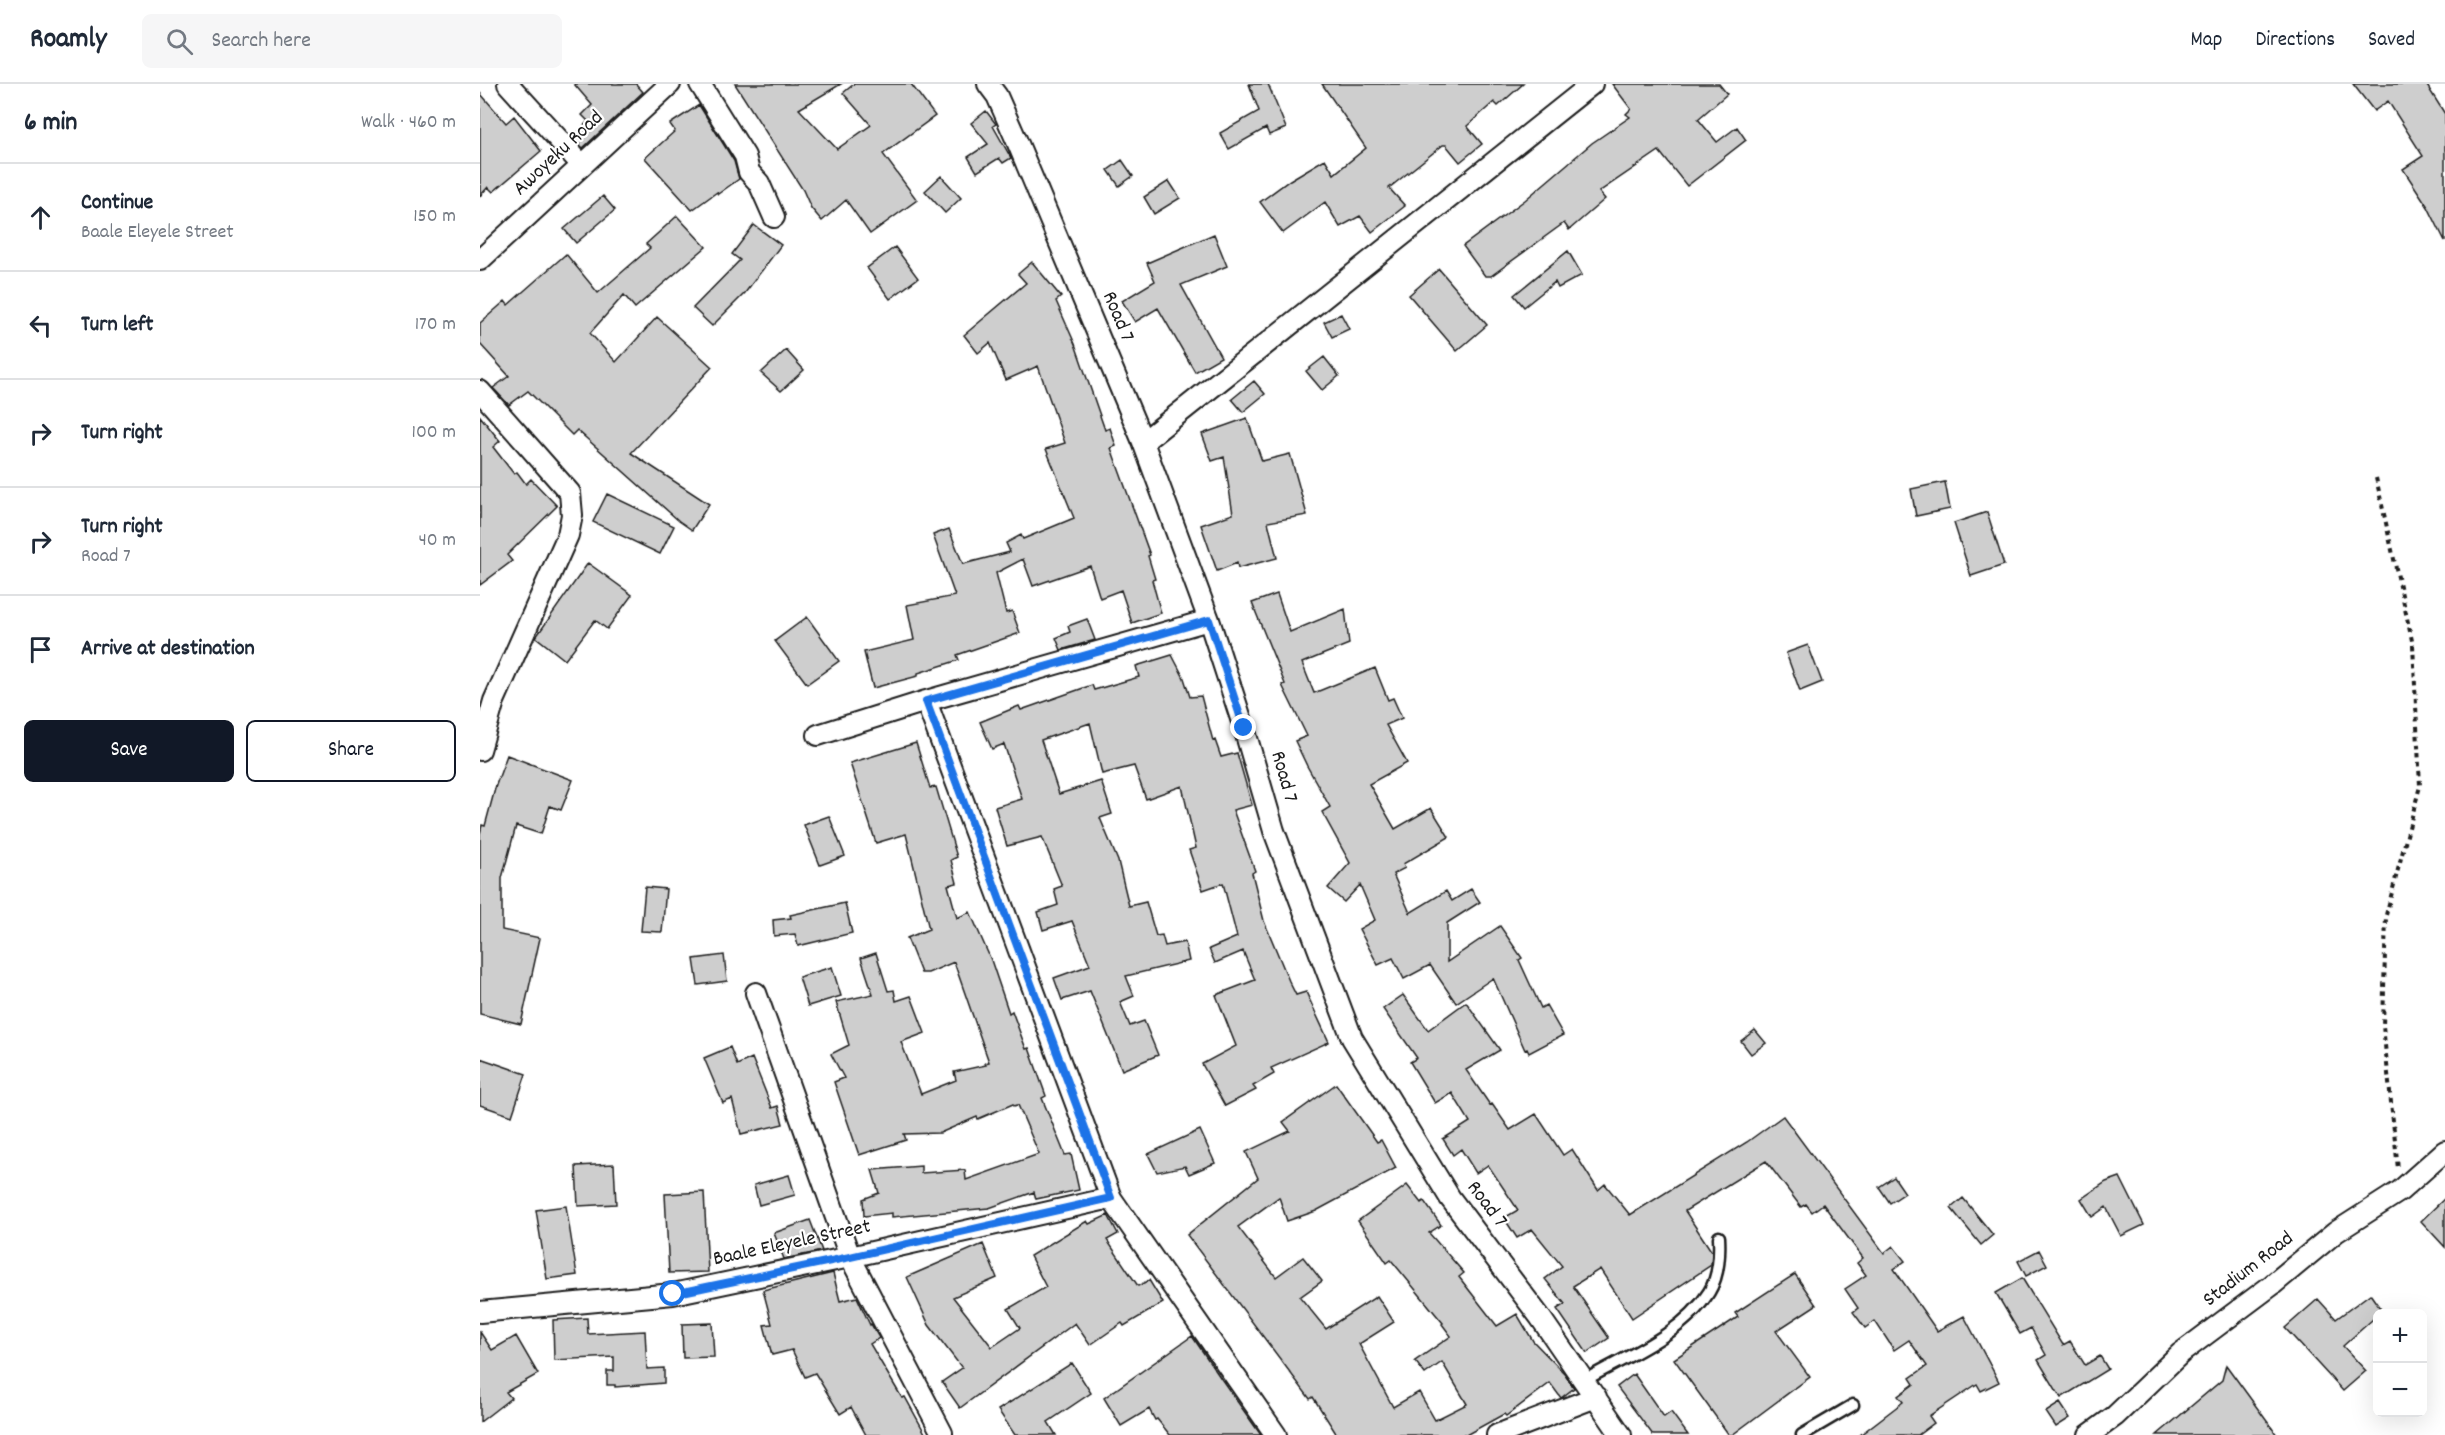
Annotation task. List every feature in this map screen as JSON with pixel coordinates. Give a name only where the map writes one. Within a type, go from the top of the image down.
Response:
[{"type":"street","points":[[508,84],[582,165]]},
{"type":"street","name":"Awoyeku Road","points":[[480,260],[670,84]]},
{"type":"street","points":[[700,84],[745,156],[749,172],[759,183],[774,216]]},
{"type":"street","name":"Road 7","points":[[988,84],[997,96],[1016,139],[1143,442],[1209,620],[1274,831],[1352,1038],[1450,1198],[1585,1380],[1621,1435]]},
{"type":"street","points":[[1143,442],[1592,84]]},
{"type":"street","points":[[480,391],[570,494],[572,515],[568,535],[494,701],[480,750]]},
{"type":"street","points":[[818,735],[926,701],[1209,620]]},
{"type":"street","points":[[926,701],[1111,1198],[1276,1435]]},
{"type":"street","points":[[756,993],[850,1257],[942,1434]]},
{"type":"street","name":"Stadium Road","points":[[2089,1435],[2115,1416],[2181,1353],[2272,1285],[2336,1232],[2400,1191],[2445,1151]]},
{"type":"street","name":"Baale Eleyele Street","points":[[480,1312],[673,1294],[1111,1198]]},
{"type":"street","points":[[1497,1435],[1596,1397]]},
{"type":"lane","points":[[1585,1380],[1676,1328],[1698,1307],[1710,1290],[1717,1272],[1719,1237]]},
{"type":"lane","points":[[1802,1435],[1853,1405]]},
{"type":"path","points":[[2376,478],[2413,645],[2420,786],[2386,915],[2383,1026],[2400,1191]]},
{"type":"building","points":[[574,84],[636,84],[643,92],[583,148],[573,138],[588,121],[582,115],[592,105]]},
{"type":"building","points":[[735,84],[841,84],[799,109],[837,149],[871,125],[843,93],[854,84],[911,84],[935,116],[883,154],[917,200],[870,234],[846,200],[822,221],[811,208],[803,190]]},
{"type":"building","points":[[1249,84],[1268,84],[1286,128],[1269,135],[1266,128],[1229,149],[1220,133],[1259,111]]},
{"type":"building","points":[[1322,84],[1523,84],[1498,106],[1494,102],[1467,126],[1482,144],[1460,162],[1446,145],[1443,145],[1389,188],[1405,206],[1372,232],[1360,216],[1340,227],[1325,202],[1283,233],[1260,202],[1325,159],[1334,174],[1366,148]]},
{"type":"building","points":[[1612,84],[1719,84],[1727,94],[1698,119],[1717,142],[1737,127],[1746,140],[1687,186],[1659,151],[1599,192],[1605,199],[1569,230],[1564,223],[1491,276],[1485,276],[1463,246],[1525,200],[1592,143],[1630,117],[1626,114],[1631,109]]},
{"type":"building","points":[[2353,84],[2426,84],[2445,114],[2445,241],[2428,207],[2403,169],[2423,156],[2388,101],[2374,111]]},
{"type":"building","points":[[480,93],[506,123],[514,116],[541,151],[493,192],[488,187],[480,196]]},
{"type":"building","points":[[699,105],[734,161],[739,179],[692,210],[645,158],[675,131],[670,124]]},
{"type":"building","points":[[986,111],[996,124],[993,126],[1011,158],[1003,163],[999,158],[977,172],[968,157],[988,144],[971,123]]},
{"type":"building","points":[[1122,160],[1133,176],[1119,186],[1108,170]]},
{"type":"building","points":[[941,176],[961,198],[945,213],[925,191]]},
{"type":"building","points":[[1169,181],[1180,198],[1154,214],[1144,197]]},
{"type":"building","points":[[603,196],[615,210],[576,243],[564,229]]},
{"type":"building","points":[[677,216],[706,247],[635,308],[624,295],[590,333],[616,362],[657,317],[712,367],[631,453],[709,504],[692,530],[577,430],[572,435],[528,391],[509,405],[493,388],[509,376],[480,344],[480,323],[505,301],[508,305],[566,254],[598,293],[650,248],[646,244]]},
{"type":"building","points":[[754,225],[781,245],[745,293],[712,326],[693,308],[740,260],[732,254]]},
{"type":"building","points":[[1214,234],[1227,266],[1181,285],[1221,357],[1195,372],[1158,308],[1135,322],[1122,301],[1155,281],[1147,263]]},
{"type":"building","points":[[895,247],[918,278],[890,299],[867,268]]},
{"type":"building","points":[[1568,251],[1582,275],[1558,288],[1555,282],[1524,307],[1514,295]]},
{"type":"building","points":[[1032,262],[1061,297],[1056,301],[1075,344],[1105,430],[1110,428],[1116,446],[1111,448],[1150,555],[1148,556],[1155,579],[1152,580],[1161,613],[1132,623],[1121,590],[1100,598],[1090,566],[1033,586],[1023,559],[996,573],[1006,613],[1012,611],[1020,633],[957,655],[959,660],[918,673],[918,676],[873,688],[864,652],[914,640],[907,605],[955,596],[933,535],[949,529],[963,564],[1010,552],[1006,543],[1021,535],[1023,539],[1074,518],[1046,449],[1065,443],[1038,366],[1006,380],[990,343],[978,353],[964,335],[1026,283],[1018,274]]},
{"type":"building","points":[[1439,269],[1487,325],[1457,351],[1409,295]]},
{"type":"building","points":[[1341,314],[1349,329],[1332,337],[1324,322]]},
{"type":"building","points":[[786,350],[804,370],[781,391],[761,373]]},
{"type":"building","points":[[1324,357],[1339,376],[1322,390],[1306,371]]},
{"type":"building","points":[[1254,381],[1265,394],[1243,412],[1232,399]]},
{"type":"building","points":[[480,416],[500,441],[493,447],[514,474],[517,472],[526,484],[531,479],[557,506],[507,555],[512,561],[480,585]]},
{"type":"building","points":[[1247,418],[1262,461],[1290,454],[1307,515],[1268,522],[1277,558],[1238,568],[1237,563],[1217,571],[1201,525],[1233,514],[1224,457],[1212,461],[1202,434]]},
{"type":"building","points":[[1945,482],[1950,509],[1916,516],[1911,489]]},
{"type":"building","points":[[607,494],[674,526],[660,554],[593,522]]},
{"type":"building","points":[[1987,512],[2004,565],[1971,576],[1954,523]]},
{"type":"building","points":[[588,563],[632,595],[607,629],[595,620],[565,660],[536,637]]},
{"type":"building","points":[[1277,594],[1290,632],[1345,609],[1349,644],[1302,663],[1314,693],[1375,668],[1388,700],[1393,698],[1402,718],[1386,725],[1407,763],[1369,784],[1395,829],[1431,808],[1449,837],[1403,864],[1405,868],[1393,874],[1410,913],[1446,891],[1452,901],[1471,889],[1480,902],[1447,923],[1447,962],[1500,926],[1522,958],[1519,960],[1541,1008],[1546,1005],[1563,1035],[1529,1053],[1527,1049],[1525,1050],[1493,978],[1456,1003],[1430,965],[1404,979],[1393,958],[1378,965],[1359,929],[1375,920],[1360,885],[1344,902],[1328,888],[1350,863],[1322,812],[1330,807],[1295,741],[1307,736],[1282,685],[1285,684],[1252,603]]},
{"type":"building","points":[[807,617],[839,661],[807,684],[775,641]]},
{"type":"building","points":[[1087,619],[1095,640],[1061,650],[1056,638],[1070,632],[1068,626]]},
{"type":"building","points":[[1808,645],[1822,682],[1800,691],[1786,653]]},
{"type":"building","points":[[1172,655],[1184,678],[1190,697],[1201,696],[1213,741],[1215,740],[1221,757],[1237,753],[1252,805],[1233,810],[1255,871],[1252,873],[1264,921],[1296,995],[1306,992],[1329,1042],[1271,1068],[1274,1074],[1253,1086],[1256,1090],[1225,1106],[1202,1064],[1236,1046],[1216,995],[1255,980],[1243,951],[1215,963],[1209,949],[1237,937],[1223,883],[1203,890],[1189,850],[1196,848],[1182,786],[1146,799],[1134,766],[1102,774],[1090,723],[1041,740],[1059,794],[1101,781],[1112,814],[1100,818],[1118,861],[1129,906],[1146,902],[1156,936],[1162,935],[1165,946],[1185,942],[1189,961],[1126,976],[1134,996],[1120,1002],[1130,1026],[1144,1021],[1158,1055],[1122,1070],[1090,991],[1062,1000],[1054,978],[1090,965],[1072,921],[1043,930],[1038,912],[1058,905],[1054,889],[1062,886],[1042,837],[1007,846],[995,807],[1022,799],[1004,744],[992,749],[980,722],[1019,706],[1021,710],[1092,685],[1094,690],[1139,677],[1136,666]]},
{"type":"building","points":[[916,743],[930,788],[936,787],[957,857],[951,860],[957,883],[948,885],[957,918],[970,912],[991,960],[1009,1013],[1012,1011],[1026,1049],[1029,1048],[1046,1096],[1042,1098],[1065,1155],[1071,1154],[1079,1190],[1036,1199],[1034,1192],[989,1208],[892,1217],[892,1213],[864,1216],[863,1199],[879,1193],[872,1170],[921,1166],[921,1173],[965,1170],[966,1180],[1039,1154],[1018,1105],[1013,1104],[940,1133],[904,1134],[906,1140],[859,1155],[834,1082],[844,1078],[831,1054],[849,1045],[836,1002],[873,994],[861,958],[876,953],[888,991],[894,990],[896,1001],[911,996],[925,1033],[901,1042],[921,1094],[956,1080],[954,1072],[986,1065],[985,1063],[989,1062],[954,962],[928,973],[921,973],[907,938],[929,929],[906,834],[876,843],[850,763]]},
{"type":"building","points":[[507,755],[573,780],[561,810],[550,806],[541,834],[516,826],[502,878],[502,930],[540,938],[521,1024],[480,1014],[480,834],[482,825],[485,826]]},
{"type":"building","points":[[829,816],[845,856],[820,865],[804,825]]},
{"type":"building","points":[[645,887],[666,889],[662,932],[641,931]]},
{"type":"building","points":[[845,903],[852,933],[798,946],[795,934],[774,936],[773,920],[791,918],[790,915]]},
{"type":"building","points":[[724,955],[727,981],[698,985],[694,959]]},
{"type":"building","points":[[832,967],[841,996],[808,1006],[799,977]]},
{"type":"building","points":[[1403,995],[1428,1030],[1466,1002],[1500,1050],[1466,1070],[1490,1105],[1492,1104],[1510,1130],[1536,1114],[1563,1155],[1572,1149],[1598,1190],[1605,1184],[1630,1215],[1747,1142],[1783,1116],[1884,1253],[1893,1246],[1905,1261],[1894,1269],[1937,1331],[1964,1316],[1999,1382],[1981,1391],[1977,1384],[1929,1416],[1934,1423],[1918,1435],[1860,1435],[1903,1402],[1898,1396],[1914,1384],[1910,1378],[1927,1366],[1909,1340],[1894,1350],[1875,1321],[1865,1328],[1853,1312],[1858,1308],[1845,1289],[1866,1275],[1857,1263],[1863,1258],[1823,1204],[1812,1212],[1806,1204],[1801,1207],[1766,1161],[1685,1211],[1712,1252],[1711,1265],[1632,1318],[1600,1269],[1573,1286],[1609,1338],[1587,1353],[1557,1309],[1565,1304],[1545,1279],[1562,1266],[1532,1229],[1517,1238],[1504,1218],[1518,1210],[1488,1165],[1476,1173],[1461,1149],[1453,1155],[1443,1139],[1470,1122],[1452,1093],[1435,1103],[1410,1062],[1417,1058],[1383,1009]]},
{"type":"building","points":[[1755,1030],[1766,1043],[1751,1054],[1741,1041]]},
{"type":"building","points":[[730,1047],[737,1065],[752,1058],[772,1108],[778,1106],[783,1124],[741,1134],[732,1099],[723,1103],[704,1058]]},
{"type":"building","points":[[480,1058],[526,1074],[512,1116],[480,1105]]},
{"type":"building","points":[[1336,1084],[1377,1142],[1381,1140],[1396,1168],[1316,1211],[1287,1221],[1279,1197],[1238,1227],[1276,1277],[1303,1257],[1322,1281],[1300,1297],[1326,1329],[1377,1296],[1394,1322],[1359,1344],[1393,1407],[1419,1392],[1435,1420],[1467,1404],[1442,1362],[1425,1374],[1415,1361],[1451,1336],[1391,1260],[1387,1263],[1358,1221],[1407,1185],[1421,1203],[1424,1201],[1441,1225],[1429,1233],[1464,1273],[1459,1277],[1497,1326],[1517,1314],[1533,1341],[1565,1374],[1574,1388],[1561,1398],[1550,1383],[1506,1416],[1504,1414],[1466,1435],[1337,1435],[1313,1397],[1310,1399],[1187,1235],[1258,1178],[1246,1152],[1290,1131],[1283,1122]]},
{"type":"building","points":[[1200,1130],[1215,1163],[1189,1174],[1185,1166],[1157,1172],[1148,1154]]},
{"type":"building","points":[[614,1164],[616,1204],[578,1206],[576,1166]]},
{"type":"building","points":[[789,1175],[795,1195],[759,1205],[754,1185]]},
{"type":"building","points":[[1894,1177],[1905,1193],[1890,1203],[1879,1187]]},
{"type":"building","points":[[2120,1177],[2144,1225],[2121,1236],[2106,1207],[2092,1217],[2081,1199],[2106,1182]]},
{"type":"building","points":[[704,1192],[708,1272],[669,1273],[665,1194]]},
{"type":"building","points":[[1963,1198],[1993,1235],[1981,1245],[1951,1208]]},
{"type":"building","points":[[2445,1198],[2445,1247],[2421,1221]]},
{"type":"building","points":[[566,1206],[577,1275],[547,1279],[536,1210]]},
{"type":"building","points":[[1108,1215],[1118,1234],[1107,1240],[1138,1286],[1149,1280],[1163,1303],[1124,1326],[1122,1323],[1090,1345],[1075,1323],[960,1408],[942,1382],[962,1368],[929,1325],[907,1277],[983,1244],[997,1278],[953,1297],[992,1347],[1020,1328],[1008,1309],[1046,1287],[1030,1256],[1087,1221],[1089,1224]]},
{"type":"building","points":[[810,1220],[822,1251],[784,1259],[774,1233]]},
{"type":"building","points":[[2039,1250],[2047,1265],[2026,1276],[2018,1261]]},
{"type":"building","points":[[833,1273],[840,1301],[857,1297],[879,1338],[870,1344],[902,1398],[905,1397],[926,1435],[866,1435],[851,1407],[840,1414],[815,1373],[805,1377],[792,1350],[772,1355],[764,1325],[772,1324],[763,1290]]},
{"type":"building","points":[[1795,1274],[1816,1305],[1776,1331],[1810,1377],[1729,1435],[1674,1359],[1738,1317],[1735,1313]]},
{"type":"building","points":[[2022,1278],[2063,1345],[2070,1341],[2085,1365],[2100,1356],[2108,1369],[2061,1398],[2038,1360],[2046,1355],[2031,1328],[2020,1334],[1996,1293]]},
{"type":"building","points":[[2370,1294],[2381,1309],[2373,1309],[2373,1319],[2343,1346],[2366,1371],[2343,1391],[2285,1328],[2318,1299],[2336,1319]]},
{"type":"building","points":[[587,1318],[588,1334],[645,1331],[647,1369],[664,1368],[664,1383],[615,1387],[615,1385],[607,1385],[607,1371],[614,1371],[614,1357],[554,1360],[553,1320]]},
{"type":"building","points":[[712,1323],[714,1357],[683,1358],[682,1324]]},
{"type":"building","points":[[480,1332],[492,1350],[516,1336],[538,1374],[506,1392],[511,1398],[480,1422]]},
{"type":"building","points":[[1192,1336],[1261,1435],[1170,1435],[1157,1419],[1155,1420],[1149,1409],[1121,1426],[1104,1398]]},
{"type":"building","points":[[1072,1363],[1091,1393],[1048,1422],[1056,1435],[1015,1435],[998,1410]]},
{"type":"building","points":[[2226,1365],[2277,1435],[2157,1435],[2222,1380]]},
{"type":"building","points":[[1634,1374],[1664,1417],[1671,1412],[1688,1435],[1653,1435],[1617,1387]]},
{"type":"building","points":[[2060,1403],[2070,1418],[2056,1427],[2046,1412]]},
{"type":"route","points":[[673,1294],[1111,1198],[926,701],[1209,620],[1244,728]]}]
